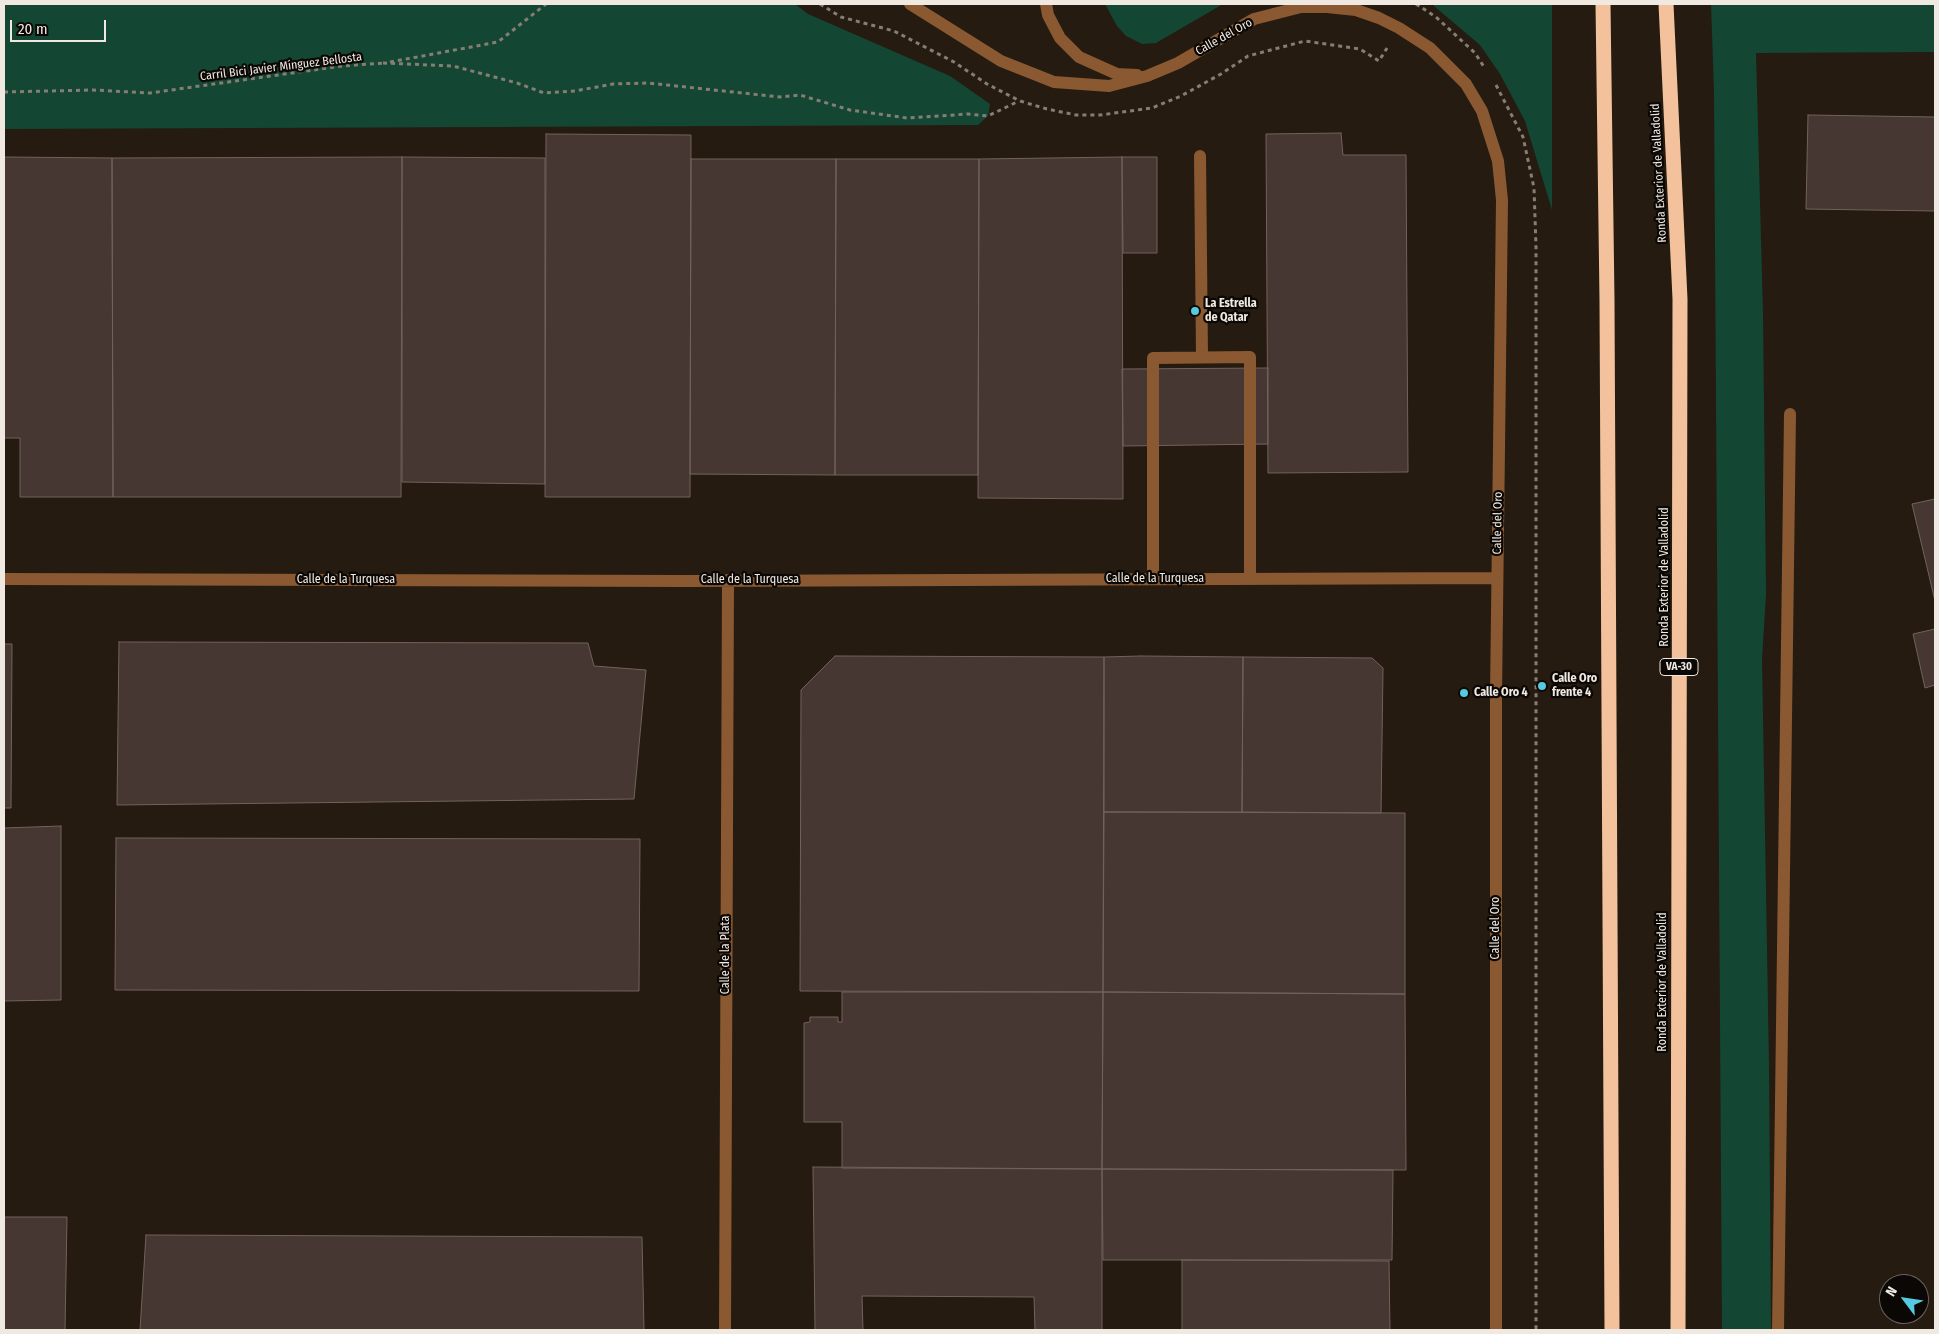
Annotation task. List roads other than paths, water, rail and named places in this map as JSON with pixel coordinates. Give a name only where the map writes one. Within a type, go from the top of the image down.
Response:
[{"type":"highway","points":[[1603,4],[1610,674],[1612,1330]]},
{"type":"highway","name":"Ronda Exterior de Valladolid","points":[[1666,4],[1680,299],[1678,1330]]},
{"type":"street","name":"Calle del Oro","points":[[910,4],[1001,61],[1054,82],[1109,86],[1147,76],[1178,63],[1254,19],[1301,7],[1356,10],[1379,18],[1399,28],[1430,48],[1466,84],[1482,111],[1498,161],[1502,200],[1497,578],[1496,1330]]},
{"type":"street","name":"Calle del Oro","points":[[1046,4],[1048,15],[1060,38],[1079,57],[1117,74],[1147,76]]},
{"type":"street","points":[[1200,156],[1202,358]]},
{"type":"street","points":[[1153,579],[1153,358],[1250,357],[1250,579]]},
{"type":"street","points":[[1778,1330],[1790,414]]},
{"type":"street","name":"Calle de la Turquesa","points":[[4,579],[1497,578]]},
{"type":"street","name":"Calle de la Plata","points":[[725,1330],[728,580]]},
{"type":"place","name":"La Estrella de Qatar","points":[[1195,311]]},
{"type":"place","name":"Calle Oro frente 4","points":[[1542,686]]},
{"type":"place","name":"Calle Oro 4","points":[[1464,693]]}]
